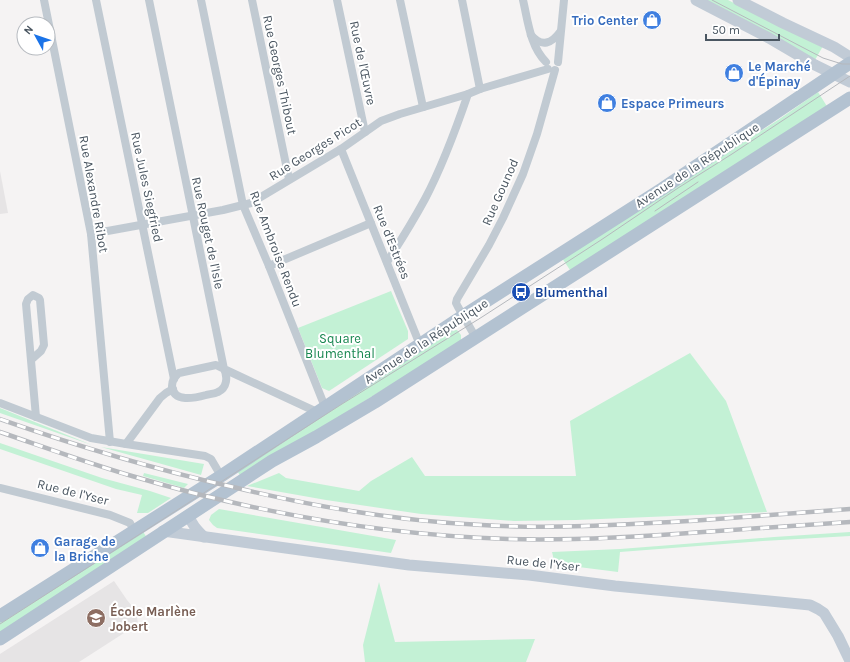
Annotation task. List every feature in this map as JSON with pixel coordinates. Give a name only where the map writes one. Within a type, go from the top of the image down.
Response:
[{"type":"main road","name":"Avenue de la République","points":[[0,616],[221,476],[463,316],[662,189],[850,63]]},
{"type":"main road","name":"Avenue de la République","points":[[0,639],[272,461],[316,438],[375,402],[850,98]]},
{"type":"street","name":"Rue Alexandre Ribot","points":[[44,0],[91,234],[110,442]]},
{"type":"street","name":"Rue Jules Siegfried","points":[[96,0],[174,379],[172,384],[173,390]]},
{"type":"street","name":"Rue Rouget de l'Isle","points":[[149,0],[226,375],[224,387],[218,392],[182,398],[173,390]]},
{"type":"street","name":"Rue Ambroise Rendu","points":[[201,0],[243,205],[269,266],[321,410]]},
{"type":"street","name":"Rue Georges Thibout","points":[[252,0],[289,179]]},
{"type":"street","name":"Rue de l'Œuvre","points":[[337,0],[365,132]]},
{"type":"street","points":[[400,0],[423,107]]},
{"type":"street","points":[[462,0],[480,89]]},
{"type":"street","points":[[523,0],[531,34],[538,52],[550,67],[558,66],[564,0]]},
{"type":"street","points":[[696,0],[770,38],[815,65],[850,82]]},
{"type":"street","points":[[738,0],[850,56]]},
{"type":"street","points":[[531,34],[537,41],[544,43],[552,40],[561,31]]},
{"type":"street","name":"Rue Georges Picot","points":[[91,234],[243,205],[254,201],[340,149],[387,118],[468,94],[550,67]]},
{"type":"street","name":"Rue Gounod","points":[[463,316],[457,305],[457,299],[489,245],[523,174],[537,134],[550,67]]},
{"type":"street","points":[[387,262],[413,221],[428,192],[446,154],[468,94]]},
{"type":"street","name":"Rue d'Estrées","points":[[340,149],[420,345]]},
{"type":"street","points":[[269,266],[371,223]]},
{"type":"street","points":[[32,359],[41,351],[44,345],[40,300],[33,295],[28,299],[26,304],[36,417]]},
{"type":"street","points":[[463,316],[476,338]]},
{"type":"street","points":[[174,379],[183,371],[216,365],[321,410]]},
{"type":"street","points":[[126,444],[160,398],[166,392],[173,390]]},
{"type":"street","points":[[0,403],[84,435],[110,442],[205,456],[210,459],[221,476]]},
{"type":"street","name":"Rue de l'Yser","points":[[0,488],[107,514],[130,522],[134,531]]},
{"type":"street","points":[[188,515],[196,529],[204,537]]},
{"type":"street","name":"Rue de l'Yser","points":[[163,531],[409,565],[529,575],[615,586],[810,605],[824,613],[838,636],[850,661]]},
{"type":"shaded area","points":[[0,171],[8,213],[0,214]]},
{"type":"shaded area","name":"École Marlène Jobert","points":[[114,581],[136,611],[138,624],[79,662],[0,662],[0,654]]},
{"type":"green space","points":[[706,0],[728,0],[785,29],[823,46],[815,60]]},
{"type":"green space","points":[[818,92],[828,108],[572,273],[562,258],[778,120]]},
{"type":"green space","name":"Square Blumenthal","points":[[391,291],[408,331],[408,339],[329,391],[322,388],[298,328]]},
{"type":"green space","points":[[452,330],[457,330],[461,335],[461,340],[459,343],[241,477],[236,469]]},
{"type":"green space","points":[[690,353],[726,401],[767,512],[576,520],[514,521],[421,514],[326,500],[247,486],[279,473],[286,478],[359,491],[371,481],[412,457],[425,476],[576,476],[570,421]]},
{"type":"green space","points":[[0,408],[92,445],[0,413]]},
{"type":"green space","points":[[0,443],[102,478],[171,498],[148,513],[137,513],[142,495],[116,489],[0,449]]},
{"type":"green space","points":[[101,447],[204,464],[201,475]]},
{"type":"green space","points":[[144,473],[188,484],[184,488],[143,476]]},
{"type":"green space","points":[[219,509],[396,540],[391,553],[217,528],[209,520],[211,515]]},
{"type":"green space","points":[[142,530],[147,538],[0,633],[0,621]]},
{"type":"green space","points":[[850,532],[850,536],[620,552],[618,572],[555,564],[552,552],[620,549]]},
{"type":"green space","points":[[379,582],[395,642],[535,639],[526,662],[365,662],[363,645]]},
{"type":"tram line","points":[[712,0],[823,58],[842,64],[850,64]]},
{"type":"tram line","points":[[0,624],[342,404],[482,317],[850,76]]},
{"type":"tram line","points":[[655,211],[698,182]]},
{"type":"railway","points":[[0,419],[116,456],[203,480],[326,507],[419,520],[534,527],[586,526],[690,521],[850,509]]},
{"type":"railway","points":[[0,432],[115,471],[178,489],[271,511],[318,520],[413,533],[508,539],[581,539],[850,522]]},
{"type":"place","name":"Trio Center","points":[[652,20]]},
{"type":"place","name":"Le Marché d'Épinay","points":[[734,73]]},
{"type":"place","name":"Espace Primeurs","points":[[607,103]]},
{"type":"place","name":"Blumenthal","points":[[521,292]]},
{"type":"place","name":"Garage de la Briche","points":[[40,548]]},
{"type":"place","name":"École Marlène Jobert","points":[[96,618]]}]
